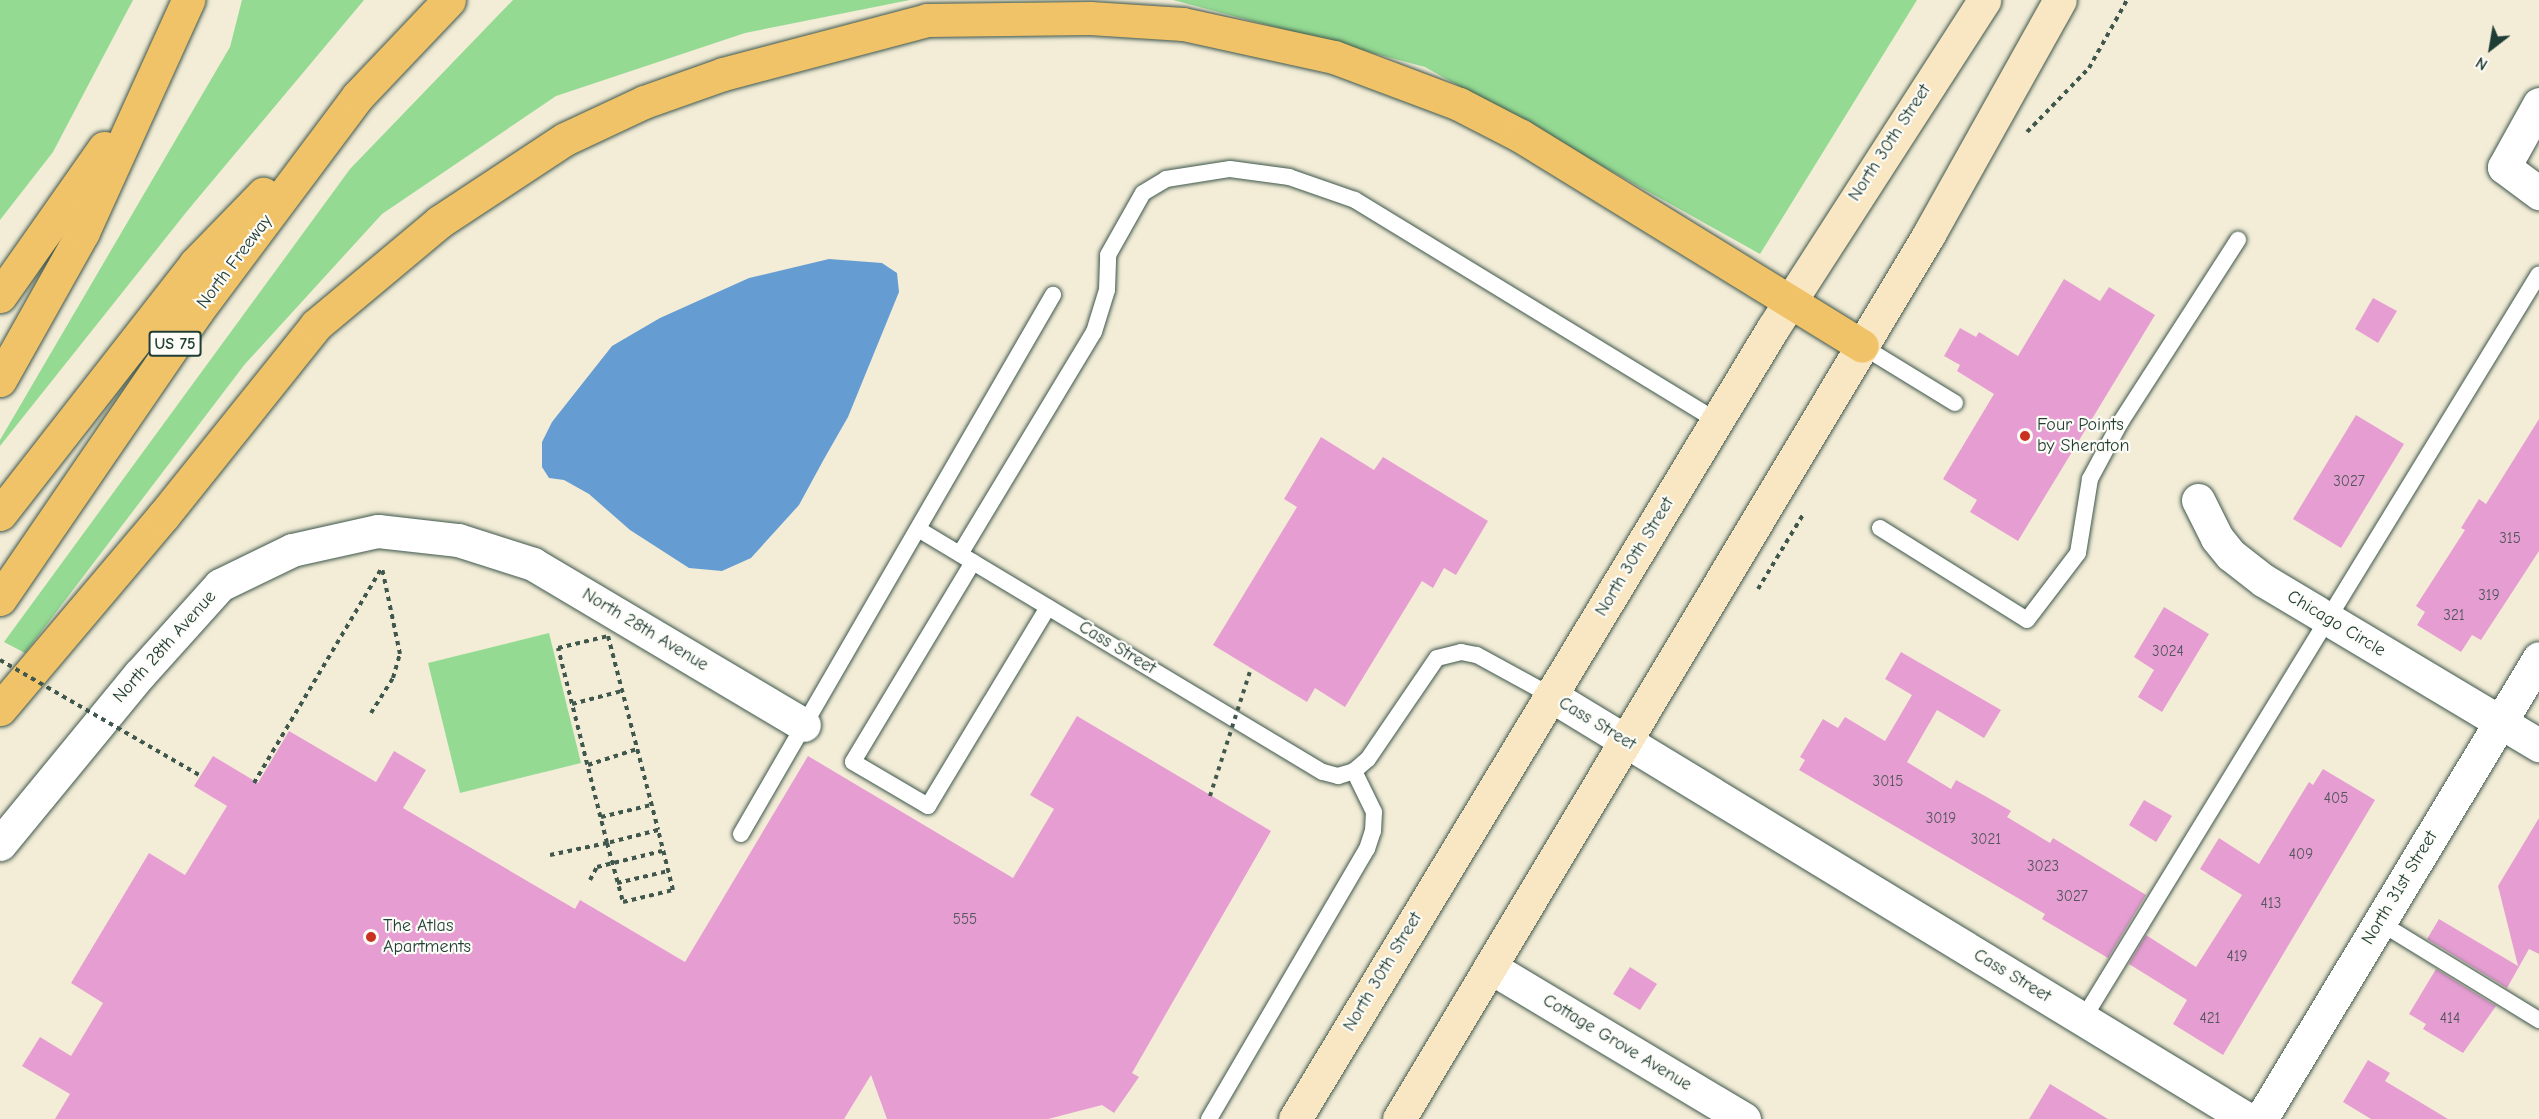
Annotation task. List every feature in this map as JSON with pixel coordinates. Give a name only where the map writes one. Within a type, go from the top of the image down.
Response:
[{"type":"highway","points":[[0,380],[83,232],[188,0]]},
{"type":"highway","name":"North Freeway","points":[[0,599],[197,311],[358,96],[449,0]]},
{"type":"highway","points":[[0,709],[164,515],[316,324],[439,222],[565,139],[644,102],[723,74],[927,20],[1090,18],[1183,24],[1334,57],[1459,104],[1521,136],[1862,346]]},
{"type":"highway","points":[[0,296],[71,199],[162,58]]},
{"type":"highway","points":[[0,514],[195,264],[358,96]]},
{"type":"main road","name":"North 30th Street","points":[[1295,1119],[1790,301],[1984,0]]},
{"type":"main road","points":[[1399,1119],[1862,346],[2060,0]]},
{"type":"street","points":[[2539,104],[2504,167],[2539,193]]},
{"type":"street","name":"Chicago Circle","points":[[2198,500],[2231,555],[2263,580],[2539,745]]},
{"type":"street","name":"North 28th Avenue","points":[[0,844],[139,675],[220,585],[292,550],[378,531],[458,540],[533,564],[804,725]]},
{"type":"street","name":"North 31st Street","points":[[2261,1119],[2539,658]]},
{"type":"street","name":"Cass Street","points":[[1550,695],[2247,1119]]},
{"type":"street","name":"Cottage Grove Avenue","points":[[1490,967],[1744,1119]]},
{"type":"lane","points":[[1048,607],[928,807],[854,762],[1094,332],[1107,290],[1108,255],[1143,193],[1166,179],[1230,169],[1289,177],[1354,200],[1717,421]]},
{"type":"lane","points":[[1880,528],[2027,620],[2078,553],[2090,479],[2120,423],[2238,240]]},
{"type":"lane","points":[[2083,1019],[2539,274]]},
{"type":"lane","points":[[741,834],[1053,295]]},
{"type":"lane","points":[[1862,346],[1955,403]]},
{"type":"lane","name":"Cass Street","points":[[918,529],[1323,772],[1338,776],[1354,771],[1368,759],[1437,658],[1461,651],[1477,655],[1550,695]]},
{"type":"lane","points":[[1209,1119],[1366,849],[1373,831],[1374,812],[1354,771]]},
{"type":"lane","points":[[2379,922],[2539,1020]]},
{"type":"path","points":[[371,713],[393,678],[400,654],[382,567],[378,531]]},
{"type":"path","points":[[254,783],[382,567]]},
{"type":"path","points":[[608,636],[622,691],[673,890],[622,902],[558,648],[608,636]]},
{"type":"path","points":[[0,660],[201,776]]},
{"type":"path","points":[[1210,796],[1251,668]]},
{"type":"path","points":[[572,704],[622,691]]},
{"type":"path","points":[[588,765],[637,749]]},
{"type":"path","points":[[601,817],[651,805]]},
{"type":"path","points":[[550,855],[658,830]]},
{"type":"path","points":[[590,880],[597,867],[662,851]]},
{"type":"path","points":[[617,883],[668,871]]},
{"type":"green space","points":[[0,0],[133,0],[53,152],[0,220]]},
{"type":"green space","points":[[242,0],[364,0],[188,210],[0,446],[0,440],[230,47]]},
{"type":"green space","points":[[513,0],[910,0],[745,33],[556,96],[382,214],[245,364],[25,653],[4,642],[350,169]]},
{"type":"green space","points":[[1173,0],[1917,0],[1760,254],[1425,67]]},
{"type":"green space","points":[[549,633],[581,763],[460,793],[428,663]]},
{"type":"water","points":[[829,259],[882,263],[897,273],[899,292],[848,417],[799,505],[751,558],[722,571],[689,568],[630,530],[589,494],[564,480],[549,478],[542,467],[542,442],[552,422],[612,346],[660,318],[749,278]]},
{"type":"building","name":"Four Points by Sheraton","points":[[2064,279],[2100,301],[2109,287],[2155,315],[2018,541],[1970,512],[1977,500],[1943,479],[1994,394],[1957,371],[1960,365],[1944,356],[1960,328],[1976,337],[1979,332],[2018,356]]},
{"type":"building","points":[[2373,298],[2397,311],[2378,343],[2355,329]]},
{"type":"building","points":[[2356,415],[2404,444],[2341,548],[2293,519]]},
{"type":"building","points":[[2539,419],[2539,551],[2481,640],[2472,635],[2461,652],[2417,625],[2425,612],[2416,606],[2465,530],[2461,528],[2479,499],[2486,504]]},
{"type":"building","points":[[1321,437],[1374,470],[1383,457],[1488,521],[1456,575],[1444,568],[1433,588],[1422,581],[1345,707],[1315,688],[1307,702],[1213,645],[1297,507],[1284,499]]},
{"type":"building","points":[[2164,607],[2209,634],[2162,712],[2138,697],[2154,670],[2134,657]]},
{"type":"building","points":[[1901,652],[2001,710],[1984,738],[1937,710],[1907,762],[1951,789],[1956,780],[1985,796],[2011,811],[2007,817],[2050,843],[2053,838],[2146,895],[2108,958],[2042,919],[2045,914],[1799,770],[1805,760],[1800,757],[1823,719],[1838,728],[1845,717],[1885,741],[1912,695],[1885,679]]},
{"type":"building","points":[[1077,716],[1271,831],[1132,1073],[1139,1077],[1114,1113],[1102,1105],[1048,1119],[887,1119],[871,1075],[844,1119],[55,1119],[70,1094],[22,1066],[40,1037],[71,1056],[103,1003],[71,983],[149,853],[185,875],[227,806],[194,786],[213,756],[258,783],[289,731],[376,782],[394,751],[426,770],[403,808],[575,909],[580,900],[685,962],[808,756],[1013,878],[1054,809],[1030,795]]},
{"type":"building","points":[[2323,769],[2375,800],[2223,1055],[2173,1024],[2187,1000],[2129,964],[2146,935],[2196,967],[2242,895],[2200,869],[2219,838],[2259,864],[2309,782],[2313,785]]},
{"type":"building","points":[[2144,800],[2172,816],[2156,842],[2129,825]]},
{"type":"building","points":[[2539,818],[2539,954],[2529,949],[2507,988],[2427,939],[2439,919],[2518,966],[2498,886]]},
{"type":"building","points":[[1630,967],[1657,984],[1640,1010],[1613,994]]},
{"type":"building","points":[[2436,969],[2496,1006],[2463,1053],[2423,1029],[2426,1024],[2409,1014]]},
{"type":"building","points":[[2368,1060],[2390,1073],[2385,1081],[2448,1119],[2371,1119],[2343,1102]]},
{"type":"building","points":[[2050,1084],[2108,1119],[2029,1119]]},
{"type":"place","name":"Four Points by Sheraton","points":[[2025,436]]},
{"type":"place","name":"The Atlas Apartments","points":[[371,937]]}]
